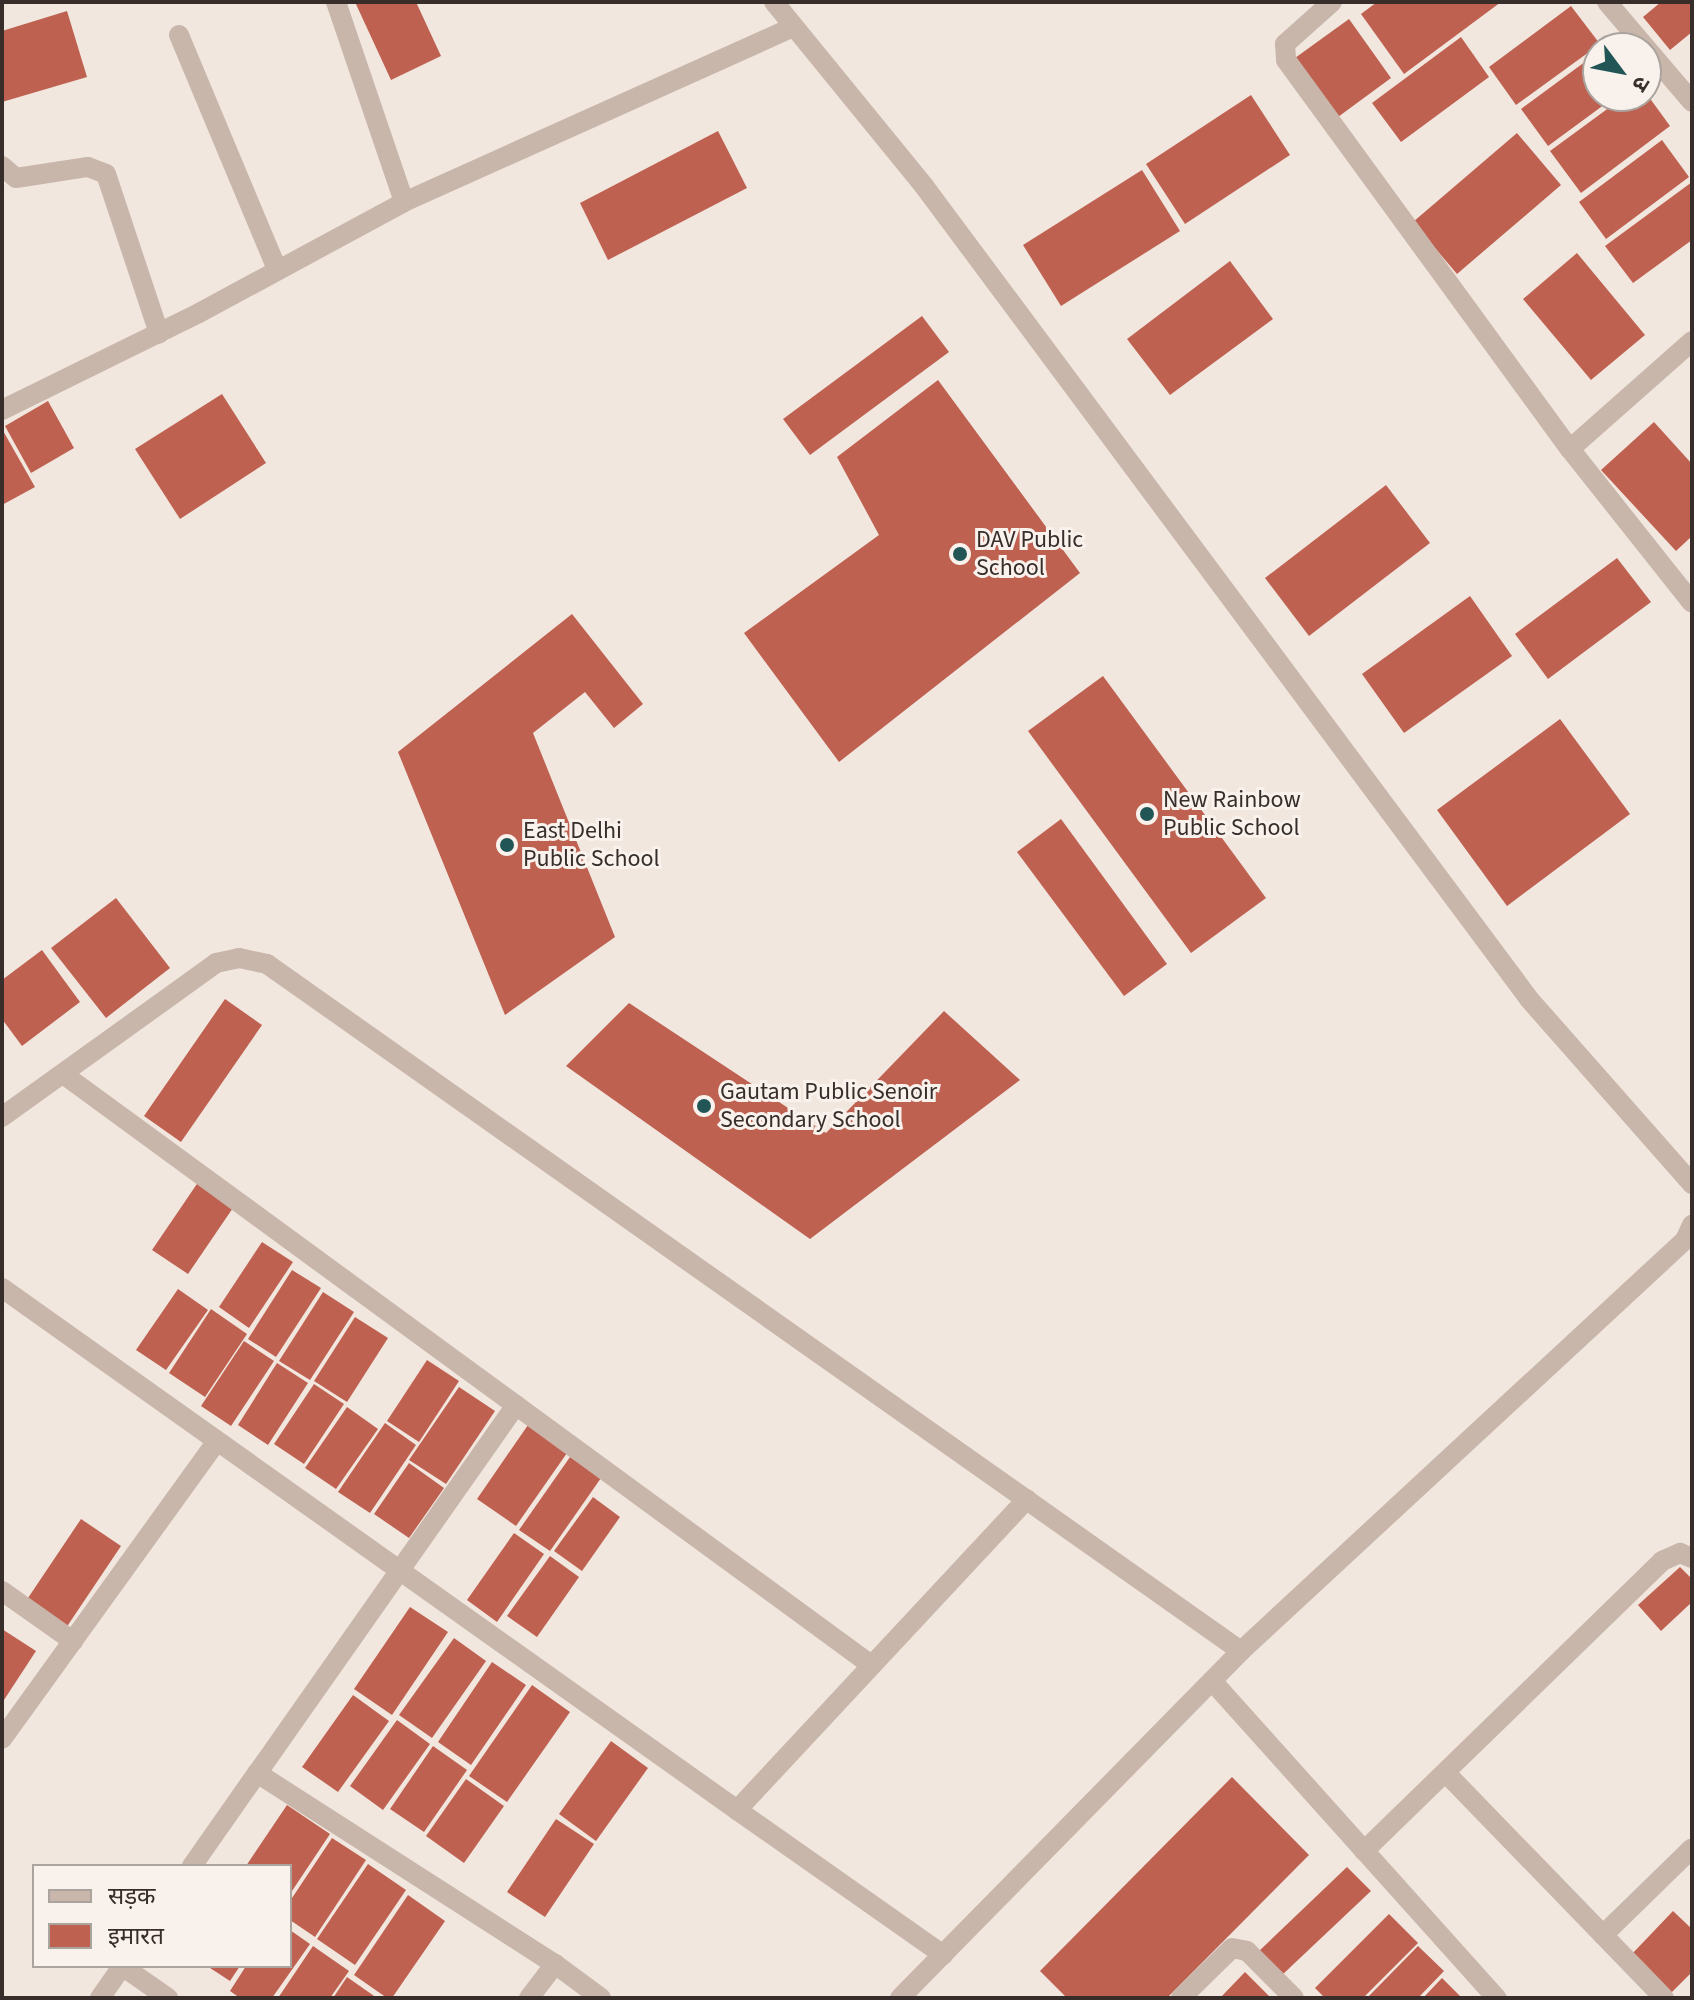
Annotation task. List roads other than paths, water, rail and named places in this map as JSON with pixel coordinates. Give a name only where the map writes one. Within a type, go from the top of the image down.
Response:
[{"type":"street","points":[[336,2],[404,202]]},
{"type":"street","points":[[774,2],[924,186],[1529,999],[1692,1184]]},
{"type":"street","points":[[1332,2],[1285,44],[1286,60],[1570,449],[1692,603]]},
{"type":"street","points":[[1607,2],[1692,102]]},
{"type":"street","points":[[3,406],[159,333],[404,202],[794,27]]},
{"type":"street","points":[[179,35],[277,269]]},
{"type":"street","points":[[2,166],[16,178],[88,167],[106,174],[159,333]]},
{"type":"street","points":[[1570,449],[1692,341]]},
{"type":"street","points":[[2,1117],[216,963],[239,958],[267,964],[1241,1651]]},
{"type":"street","points":[[63,1074],[871,1665]]},
{"type":"street","points":[[900,1998],[1241,1651],[1690,1234]]},
{"type":"street","points":[[2,1288],[943,1955]]},
{"type":"street","points":[[193,1864],[516,1405]]},
{"type":"street","points":[[2,1739],[217,1441]]},
{"type":"street","points":[[737,1810],[1027,1499]]},
{"type":"street","points":[[1364,1851],[1662,1561],[1680,1553],[1692,1558]]},
{"type":"street","points":[[2,1591],[73,1641]]},
{"type":"street","points":[[1213,1682],[1497,1998]]},
{"type":"street","points":[[257,1773],[555,1964],[601,1998]]},
{"type":"street","points":[[1446,1773],[1664,1998]]},
{"type":"street","points":[[1603,1935],[1692,1848]]},
{"type":"street","points":[[1181,1998],[1232,1948],[1247,1951],[1294,1998]]},
{"type":"street","points":[[529,1998],[555,1964]]},
{"type":"street","points":[[100,1998],[121,1968]]},
{"type":"street","points":[[125,1968],[168,1998]]},
{"type":"place","name":"DAV Public School","points":[[960,554]]},
{"type":"place","name":"New Rainbow Public School","points":[[1147,814]]},
{"type":"place","name":"East Delhi Public School","points":[[507,845]]},
{"type":"place","name":"Gautam Public Senoir Secondary School","points":[[704,1106]]}]
